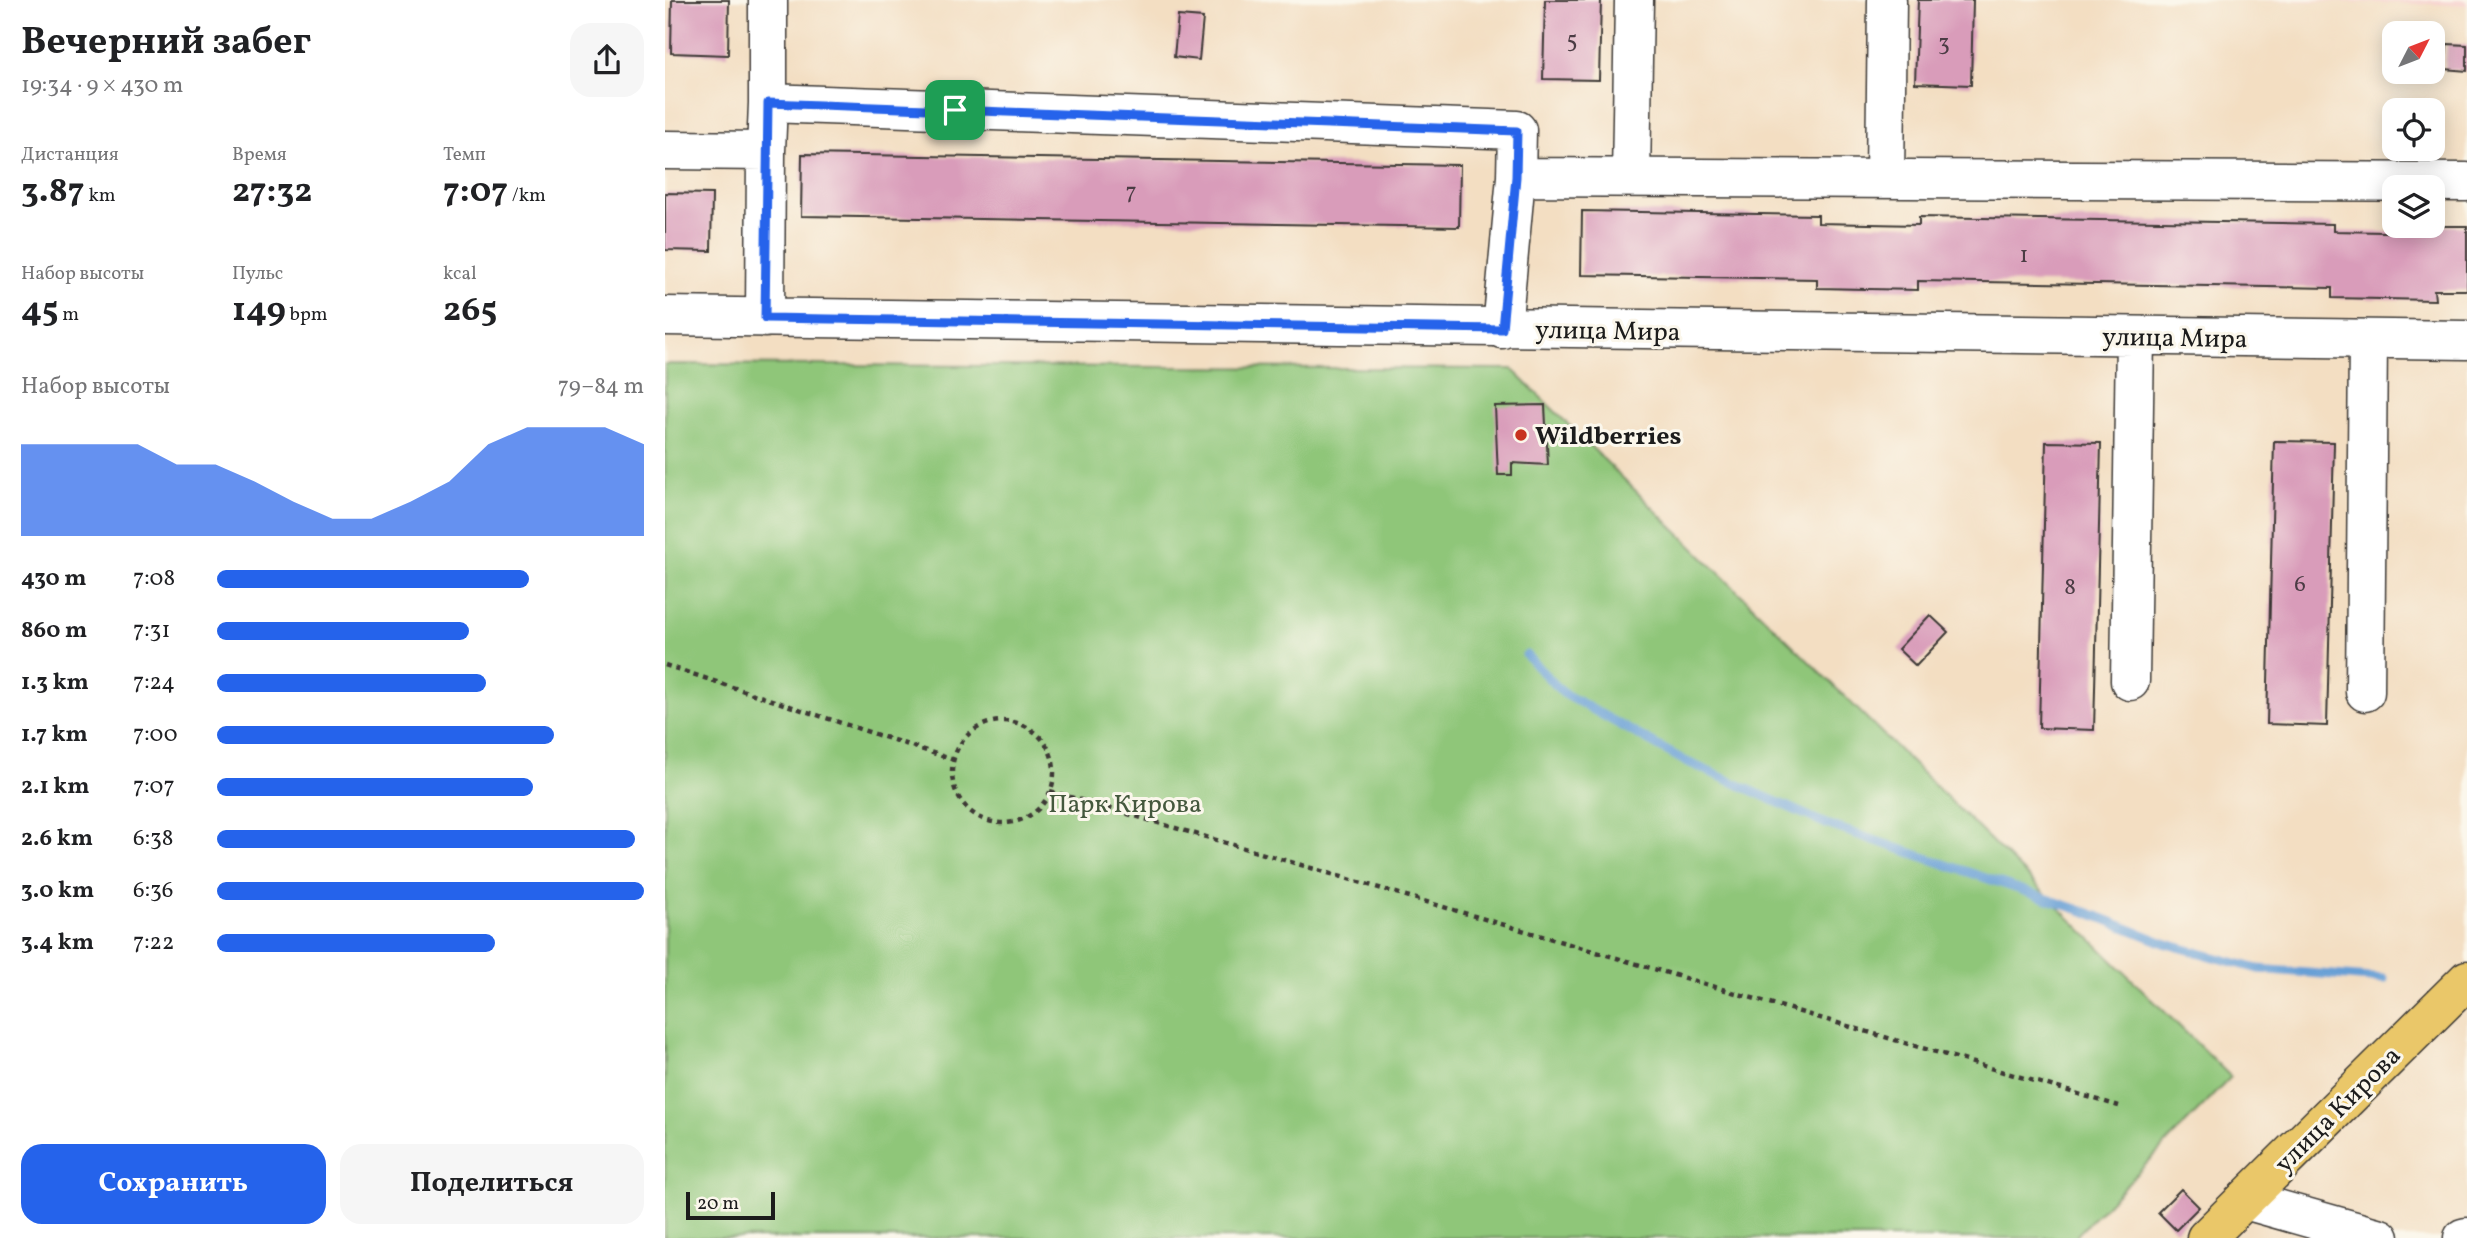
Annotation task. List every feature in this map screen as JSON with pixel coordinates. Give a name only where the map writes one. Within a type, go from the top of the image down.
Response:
[{"type":"main road","name":"улица Кирова","points":[[2206,1238],[2467,980]]},
{"type":"street","points":[[765,318],[768,0]]},
{"type":"street","points":[[1631,177],[1634,0]]},
{"type":"street","points":[[1885,179],[1887,0]]},
{"type":"street","points":[[768,103],[1517,131],[1516,177],[1502,329]]},
{"type":"street","points":[[665,150],[766,151]]},
{"type":"street","points":[[1516,177],[2467,182]]},
{"type":"street","name":"улица Мира","points":[[665,316],[2467,340]]},
{"type":"street","points":[[2130,681],[2135,336]]},
{"type":"street","points":[[2365,692],[2368,339]]},
{"type":"street","points":[[2245,1200],[2380,1238]]},
{"type":"path","points":[[665,665],[954,760]]},
{"type":"path","points":[[1002,721],[1016,723],[1030,729],[1049,750],[1053,764],[1051,791],[1031,815],[1004,824],[990,822],[977,816],[957,794],[953,781],[954,760],[963,740],[974,730],[1002,721]]},
{"type":"path","points":[[1051,791],[2119,1106]]},
{"type":"shaded area","points":[[2252,0],[2467,0],[2467,5]]},
{"type":"green space","name":"Парк Кирова","points":[[665,364],[1512,369],[2231,1077],[2074,1238],[665,1238]]},
{"type":"building","points":[[672,0],[729,0],[728,55],[671,53]]},
{"type":"building","points":[[1545,0],[1601,0],[1599,80],[1543,79]]},
{"type":"building","points":[[1918,0],[1973,0],[1971,85],[1915,83]]},
{"type":"building","points":[[1178,16],[1203,18],[1199,60],[1174,57]]},
{"type":"building","points":[[2447,44],[2467,45],[2467,71],[2445,69]]},
{"type":"building","points":[[802,154],[1460,165],[1459,227],[801,216]]},
{"type":"building","points":[[665,193],[712,194],[711,251],[665,250]]},
{"type":"building","points":[[1582,211],[1818,215],[1818,223],[1919,225],[1919,217],[2333,224],[2333,231],[2382,232],[2382,238],[2445,238],[2445,226],[2467,226],[2467,290],[2434,290],[2435,300],[2332,298],[2332,288],[1918,281],[1918,290],[1817,288],[1817,279],[1581,275]]},
{"type":"building","name":"Wildberries","points":[[1545,405],[1548,465],[1512,463],[1512,475],[1498,475],[1495,406]]},
{"type":"building","points":[[2274,441],[2334,442],[2327,726],[2267,724]]},
{"type":"building","points":[[2046,442],[2101,443],[2094,730],[2039,728]]},
{"type":"building","points":[[1930,615],[1948,632],[1916,666],[1898,649]]},
{"type":"building","points":[[2181,1189],[2199,1207],[2176,1230],[2158,1212]]},
{"type":"waterway","points":[[1526,655],[1563,693],[1683,760],[1826,824],[2089,913],[2167,944],[2258,969],[2384,979]]},
{"type":"place","name":"Wildberries","points":[[1521,435]]},
{"type":"route","points":[[768,103],[955,110],[1517,131],[1516,177],[1502,329],[765,318],[768,103]]}]
